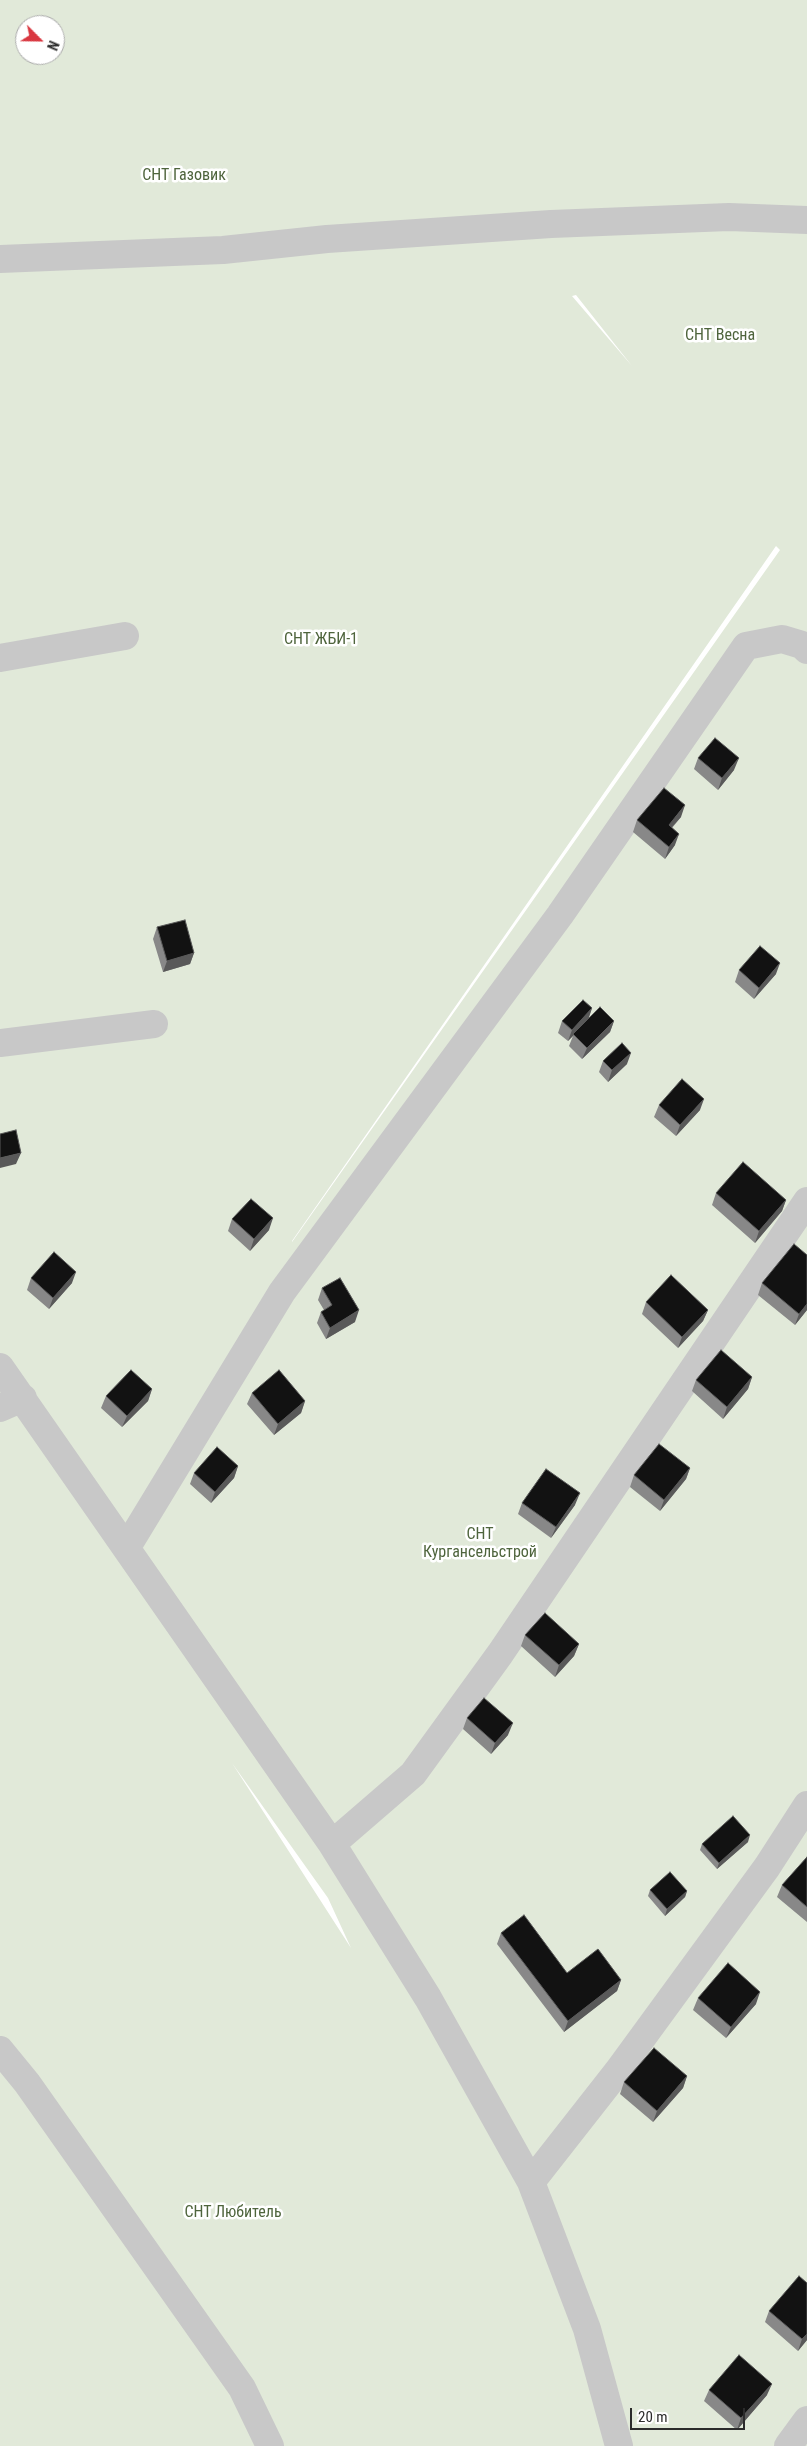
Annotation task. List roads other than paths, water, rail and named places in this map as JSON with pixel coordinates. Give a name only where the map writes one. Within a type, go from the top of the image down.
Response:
[{"type":"street","points":[[0,259],[223,250],[337,239],[551,224],[729,217],[807,220]]},
{"type":"street","points":[[0,658],[125,636]]},
{"type":"street","points":[[127,1546],[282,1292],[560,915],[746,646],[782,639],[802,645],[807,650]]},
{"type":"street","points":[[0,1043],[154,1024]]},
{"type":"street","points":[[332,1844],[413,1774],[506,1646],[807,1201]]},
{"type":"street","points":[[0,1367],[11,1403],[127,1546],[176,1622],[332,1844],[428,1998],[531,2182],[587,2329],[619,2446]]},
{"type":"street","points":[[531,2182],[618,2071],[767,1867],[807,1805]]},
{"type":"street","points":[[0,2050],[27,2083],[242,2388],[270,2446]]},
{"type":"street","points":[[788,2446],[807,2420]]},
{"type":"park label","name":"СНТ Газовик","points":[[184,176]]},
{"type":"park label","name":"СНТ Весна","points":[[720,336]]},
{"type":"park label","name":"СНТ ЖБИ-1","points":[[321,640]]},
{"type":"park label","name":"СНТ Кургансельстрой","points":[[480,1544]]},
{"type":"park label","name":"СНТ Любитель","points":[[233,2213]]}]
